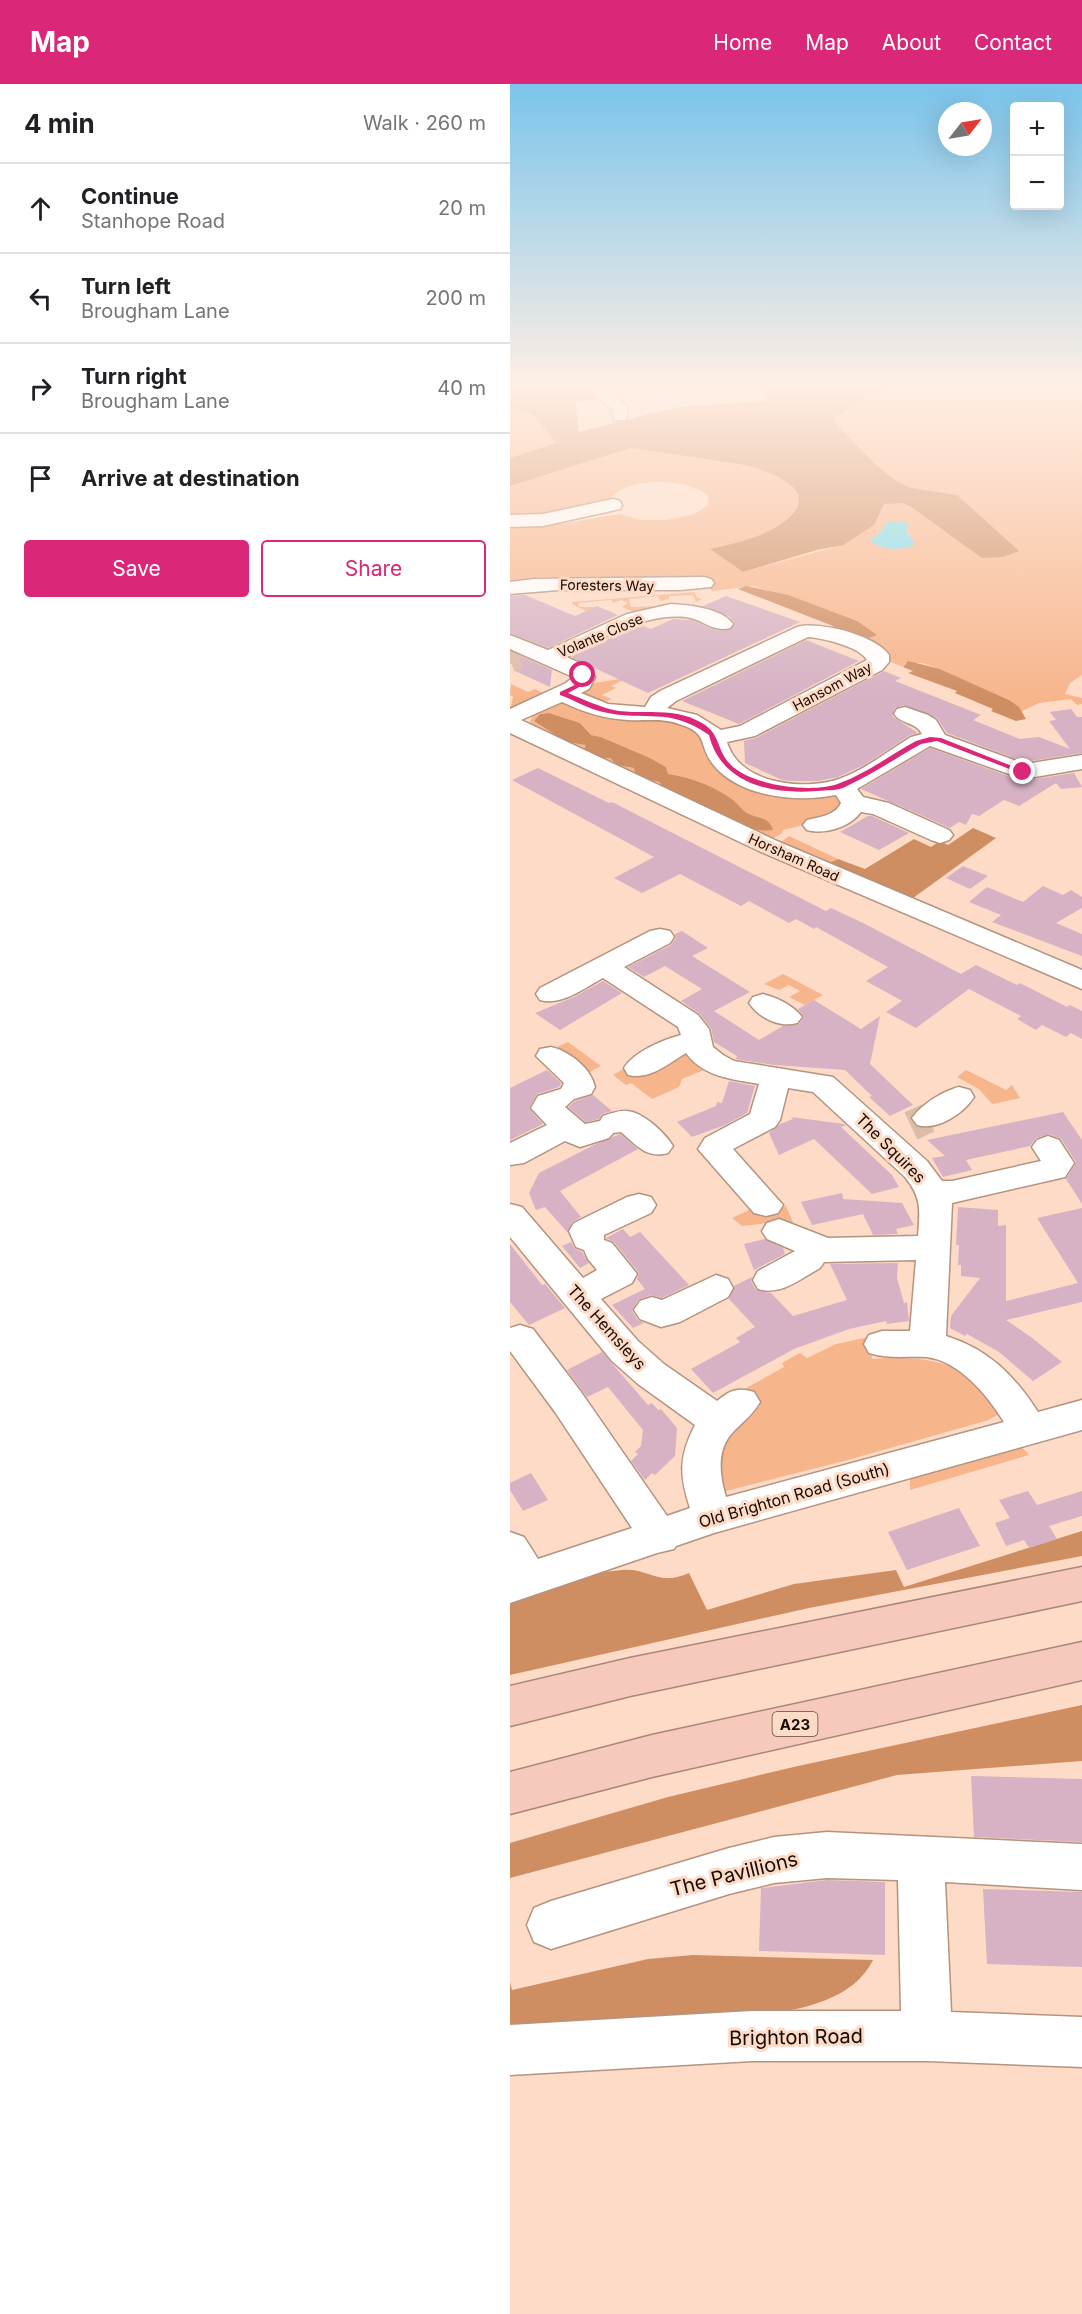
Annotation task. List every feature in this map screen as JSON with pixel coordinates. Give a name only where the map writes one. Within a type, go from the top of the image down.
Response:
[{"type":"highway","points":[[510,1706],[630,1677],[1082,1584]]},
{"type":"highway","name":"A23","points":[[510,1793],[652,1756],[1082,1661]]},
{"type":"street","points":[[510,521],[543,520],[613,505]]},
{"type":"street","name":"Foresters Way","points":[[510,588],[536,585],[704,584]]},
{"type":"street","name":"Volante Close","points":[[527,652],[638,617],[672,603],[723,624]]},
{"type":"street","points":[[611,606],[638,617]]},
{"type":"street","name":"Hansom Way","points":[[654,712],[659,702],[668,696],[804,631],[818,631],[831,635],[878,655],[878,662],[874,665],[747,731],[715,738]]},
{"type":"street","points":[[510,717],[581,684],[584,677],[579,671],[527,652]]},
{"type":"street","points":[[562,693],[603,710],[622,713],[654,712],[694,721],[707,729],[715,738],[717,751],[725,763],[740,775],[758,783],[785,790],[847,795],[940,835]]},
{"type":"street","points":[[905,714],[930,726],[934,739]]},
{"type":"street","name":"Horsham Road","points":[[510,724],[768,846],[1082,980]]},
{"type":"street","points":[[847,795],[919,742],[934,739],[1023,772],[1082,762]]},
{"type":"street","points":[[816,825],[840,818],[849,811],[847,795]]},
{"type":"street","points":[[550,994],[604,966],[660,945]]},
{"type":"street","name":"The Squires","points":[[604,966],[672,998],[692,1025],[695,1040],[704,1056],[723,1068],[822,1084],[907,1127],[916,1169],[932,1192],[937,1206],[927,1344]]},
{"type":"street","points":[[763,1003],[787,1017]]},
{"type":"street","points":[[639,1068],[678,1045],[695,1040]]},
{"type":"street","points":[[551,1056],[578,1078],[579,1118]]},
{"type":"street","points":[[776,1076],[765,1117],[758,1125],[716,1145],[714,1149],[773,1218],[816,1248],[830,1251],[885,1247],[933,1248]]},
{"type":"street","points":[[907,1127],[959,1097]]},
{"type":"street","points":[[511,1163],[579,1118],[627,1122],[657,1146]]},
{"type":"street","points":[[932,1192],[952,1192],[1054,1169],[1058,1163],[1048,1147]]},
{"type":"street","points":[[639,1205],[586,1232],[620,1274],[661,1314],[716,1288]]},
{"type":"street","name":"The Hemsleys","points":[[510,1215],[638,1363],[730,1412],[705,1442],[699,1465],[703,1489],[712,1517]]},
{"type":"street","points":[[770,1280],[808,1259],[816,1248]]},
{"type":"street","points":[[578,1295],[620,1274]]},
{"type":"street","points":[[520,1338],[568,1402],[660,1537]]},
{"type":"street","points":[[882,1344],[927,1344],[951,1351],[982,1368],[1002,1388],[1029,1429]]},
{"type":"street","name":"Old Brighton Road (South)","points":[[516,1572],[660,1537],[712,1517],[1082,1415]]},
{"type":"street","name":"The Pavillions","points":[[551,1925],[729,1871],[774,1860],[827,1855],[1082,1868]]},
{"type":"street","points":[[921,1858],[927,2036]]},
{"type":"street","name":"Brighton Road","points":[[510,2050],[752,2036],[927,2036],[1082,2042]]},
{"type":"shaded area","points":[[510,491],[620,491],[609,502],[542,518],[510,518]]},
{"type":"shaded area","points":[[702,491],[795,491],[798,496],[799,502],[793,513],[773,529],[761,535],[710,549],[743,572],[835,547],[833,491],[1082,491],[1082,675],[1070,683],[1065,694],[1082,698],[1082,704],[1077,705],[1071,699],[1039,703],[1020,712],[1009,700],[940,669],[922,663],[905,663],[903,667],[886,660],[859,639],[857,621],[754,586],[712,591],[705,579],[536,577],[537,581],[514,582],[510,579],[510,523],[560,524],[620,514],[641,520],[667,520],[695,514],[708,505],[708,495]],"holes":[[[891,521],[906,523],[906,531],[911,537],[902,549],[880,547],[871,539],[881,532],[886,523]]]},
{"type":"shaded area","points":[[796,491],[931,491],[957,495],[1019,551],[1003,557],[982,558],[910,506],[902,503],[884,504],[874,525],[843,545],[817,550],[743,572],[710,549],[739,542],[777,527],[796,510],[799,500]]},
{"type":"shaded area","points":[[746,586],[788,595],[857,621],[877,635],[866,638],[850,636],[834,629],[833,626],[738,589]]},
{"type":"shaded area","points":[[695,592],[696,597],[702,599],[696,602],[693,595],[669,596],[669,599],[660,601],[658,596],[629,599],[631,607],[669,606],[637,613],[622,607],[628,603],[621,600],[613,603],[611,600],[578,603],[579,607],[595,607],[586,611],[572,604],[572,602]]},
{"type":"shaded area","points":[[908,661],[940,669],[1009,700],[1019,707],[1026,719],[1016,721],[955,693],[957,691],[908,673],[913,671],[903,667]]},
{"type":"shaded area","points":[[623,680],[611,686],[616,688],[602,695],[611,699],[603,703],[583,693],[594,683]]},
{"type":"shaded area","points":[[511,684],[528,692],[535,689],[543,693],[525,701],[529,703],[510,710],[513,697],[510,695]]},
{"type":"shaded area","points":[[562,703],[611,718],[657,716],[681,721],[704,732],[713,757],[721,767],[751,785],[776,792],[826,792],[842,798],[843,808],[832,818],[783,830],[769,841],[547,737],[548,733],[530,722],[534,713]],"holes":[[[549,713],[580,723],[591,735],[601,737],[666,767],[668,774],[693,780],[718,791],[733,800],[747,813],[769,822],[773,830],[751,828],[710,813],[659,783],[635,774],[634,768],[617,765],[610,758],[593,756],[584,750],[587,745],[566,742],[534,721],[540,714]]]},
{"type":"shaded area","points":[[549,713],[580,723],[591,735],[650,758],[666,767],[668,774],[694,780],[719,791],[747,813],[769,822],[773,830],[748,828],[733,823],[664,788],[659,782],[635,774],[634,768],[617,765],[610,758],[597,758],[584,750],[586,745],[566,742],[534,721],[540,714]]},
{"type":"shaded area","points":[[973,828],[996,838],[913,898],[827,864],[838,859],[865,869],[914,839],[931,847],[940,841],[948,845]]},
{"type":"shaded area","points":[[789,836],[838,859],[827,864],[780,843]]},
{"type":"shaded area","points":[[783,974],[823,995],[805,1005],[789,997],[800,991],[789,985],[779,990],[764,984]]},
{"type":"shaded area","points":[[568,1042],[601,1066],[588,1073],[557,1047]]},
{"type":"shaded area","points":[[682,1050],[705,1066],[704,1070],[682,1079],[679,1087],[652,1099],[631,1083],[626,1085],[613,1075],[628,1066]]},
{"type":"shaded area","points":[[966,1070],[1006,1090],[1012,1085],[1020,1098],[992,1104],[979,1089],[957,1077]]},
{"type":"shaded area","points":[[786,1206],[796,1229],[777,1222],[742,1226],[732,1218],[755,1207],[764,1217]]},
{"type":"shaded area","points":[[869,1337],[872,1359],[928,1360],[967,1376],[983,1391],[997,1411],[997,1415],[989,1420],[844,1461],[726,1491],[718,1486],[709,1459],[724,1437],[760,1406],[741,1391],[784,1367],[782,1363],[800,1353],[807,1358],[836,1344]]},
{"type":"shaded area","points":[[1021,1446],[1029,1455],[910,1490],[910,1480],[916,1475]]},
{"type":"shaded area","points":[[1082,1531],[1082,1556],[809,1608],[510,1675],[510,1597],[552,1584],[622,1570],[632,1570],[661,1578],[678,1577],[689,1573],[707,1610],[794,1584],[896,1570],[904,1587]]},
{"type":"shaded area","points":[[1082,1705],[1082,1761],[897,1775],[510,1878],[510,1843],[668,1797],[798,1766]]},
{"type":"shaded area","points":[[693,1955],[873,1960],[853,1985],[840,1993],[810,2006],[778,2013],[510,2024],[510,1982],[512,1990],[648,1959]]},
{"type":"water","points":[[891,521],[906,523],[909,526],[906,531],[914,545],[893,549],[872,542],[871,539],[881,532],[886,523]]},
{"type":"building","points":[[525,595],[575,616],[597,606],[618,615],[548,648],[510,633],[510,596]]},
{"type":"building","points":[[726,596],[800,622],[648,693],[571,657],[641,625],[651,629],[673,619],[691,620],[718,631],[730,630],[735,624],[730,617],[703,606]]},
{"type":"building","points":[[806,640],[859,661],[739,724],[682,701]]},
{"type":"building","points":[[510,651],[552,670],[550,687],[513,670],[519,667],[510,663]]},
{"type":"building","points":[[884,671],[901,678],[895,681],[981,715],[973,720],[1020,739],[1039,737],[1070,749],[1049,721],[1056,720],[1050,712],[1071,709],[1077,717],[1082,717],[1082,753],[1025,762],[947,733],[937,718],[904,705],[895,708],[892,716],[918,733],[910,735],[866,764],[838,777],[818,781],[782,780],[745,763],[744,741],[756,738]]},
{"type":"building","points":[[930,748],[1022,781],[1074,773],[1082,787],[1061,789],[1056,783],[1019,806],[1004,800],[979,816],[972,814],[966,825],[959,822],[950,828],[861,789]]},
{"type":"building","points":[[538,768],[609,803],[612,802],[826,911],[831,908],[863,923],[961,974],[976,965],[1017,985],[1020,983],[1067,1007],[1070,1005],[1082,1011],[1082,1039],[1071,1033],[1066,1037],[1042,1025],[1036,1030],[1017,1019],[1021,1016],[969,989],[916,1028],[886,1012],[902,1001],[866,981],[888,967],[816,927],[814,929],[796,919],[789,923],[749,901],[741,906],[680,874],[642,893],[614,878],[654,857],[512,780]]},
{"type":"building","points":[[868,816],[909,833],[879,850],[840,832]]},
{"type":"building","points":[[963,866],[988,876],[970,889],[946,878]]},
{"type":"building","points":[[1043,886],[1063,895],[1071,890],[1082,897],[1082,908],[1056,923],[1082,934],[1082,956],[992,922],[1001,915],[969,902],[987,887],[1023,902]]},
{"type":"building","points":[[682,931],[708,948],[692,956],[750,992],[714,1011],[759,1040],[783,1026],[799,1024],[804,1017],[798,1009],[814,1000],[861,1029],[880,1016],[870,1064],[913,1105],[890,1116],[845,1070],[774,1065],[736,1059],[737,1056],[714,1042],[711,1028],[700,1014],[681,1001],[702,989],[665,966],[644,977],[628,967],[671,945],[676,938],[675,934]]},
{"type":"building","points":[[603,981],[622,993],[560,1030],[535,1013],[574,997]]},
{"type":"building","points":[[547,1070],[561,1083],[559,1087],[537,1094],[529,1108],[543,1124],[510,1140],[510,1088]]},
{"type":"building","points":[[729,1081],[755,1086],[747,1113],[725,1125],[692,1137],[677,1122],[716,1106],[717,1102],[722,1103]]},
{"type":"building","points":[[593,1095],[612,1111],[602,1114],[599,1119],[586,1122],[568,1107],[575,1101]]},
{"type":"building","points":[[1063,1112],[1082,1140],[1082,1204],[1066,1179],[1076,1162],[1061,1139],[1049,1134],[1036,1138],[1030,1146],[966,1160],[972,1170],[943,1177],[932,1158],[945,1156],[927,1140]]},
{"type":"building","points":[[791,1117],[846,1125],[841,1127],[892,1175],[899,1187],[872,1194],[814,1139],[779,1155],[769,1133],[780,1124],[793,1119]]},
{"type":"building","points":[[620,1134],[638,1149],[560,1191],[581,1217],[572,1222],[568,1233],[545,1207],[536,1210],[529,1193],[539,1173]]},
{"type":"building","points":[[842,1193],[843,1199],[902,1203],[914,1225],[896,1229],[898,1234],[873,1235],[863,1214],[812,1225],[801,1202]]},
{"type":"building","points":[[958,1207],[998,1210],[998,1226],[1006,1225],[1006,1301],[1078,1283],[1037,1218],[1082,1208],[1082,1302],[1006,1320],[1062,1362],[1033,1381],[999,1352],[967,1334],[965,1336],[950,1328],[951,1316],[980,1278],[961,1276],[961,1265],[958,1265],[959,1245],[956,1245]]},
{"type":"building","points":[[623,1229],[630,1237],[640,1232],[689,1285],[662,1298],[651,1295],[638,1300],[632,1311],[638,1320],[644,1323],[633,1328],[612,1305],[645,1289],[637,1279],[639,1273],[614,1242],[606,1238]]},
{"type":"building","points":[[765,1239],[783,1248],[785,1254],[754,1270],[744,1244]]},
{"type":"building","points":[[571,1242],[575,1249],[582,1252],[589,1263],[580,1268],[562,1246]]},
{"type":"building","points":[[510,1244],[542,1285],[545,1284],[565,1308],[529,1325],[510,1302]]},
{"type":"building","points":[[898,1263],[897,1278],[904,1303],[907,1302],[909,1321],[887,1324],[886,1321],[849,1329],[794,1349],[713,1393],[691,1369],[740,1342],[736,1338],[755,1327],[729,1299],[734,1286],[752,1277],[751,1281],[756,1290],[771,1293],[793,1316],[847,1300],[830,1264]]},
{"type":"building","points":[[602,1352],[648,1405],[652,1403],[658,1410],[661,1409],[677,1428],[675,1456],[655,1475],[652,1473],[645,1480],[631,1461],[638,1454],[635,1452],[641,1446],[643,1430],[608,1387],[587,1397],[567,1370]]},
{"type":"building","points":[[531,1473],[548,1500],[523,1511],[510,1490],[510,1483]]},
{"type":"building","points":[[1028,1491],[1037,1505],[1082,1491],[1082,1516],[1049,1526],[1057,1539],[1029,1548],[1024,1540],[1006,1546],[995,1523],[1010,1518],[999,1500]]},
{"type":"building","points":[[959,1508],[980,1546],[907,1570],[888,1532]]},
{"type":"building","points":[[971,1776],[1082,1779],[1082,1842],[974,1837]]},
{"type":"building","points":[[827,1880],[885,1882],[885,1955],[759,1951],[761,1888]]},
{"type":"building","points":[[983,1889],[1082,1892],[1082,1967],[987,1964]]},
{"type":"tunnel","points":[[510,661],[519,657]]},
{"type":"tunnel","points":[[911,1126],[928,1118]]},
{"type":"route","points":[[583,675],[584,680],[581,684],[562,693],[603,710],[622,713],[661,713],[694,721],[707,729],[715,738],[717,751],[729,768],[772,788],[802,790],[841,786],[856,780],[919,742],[930,739],[939,739],[1023,772]]}]
